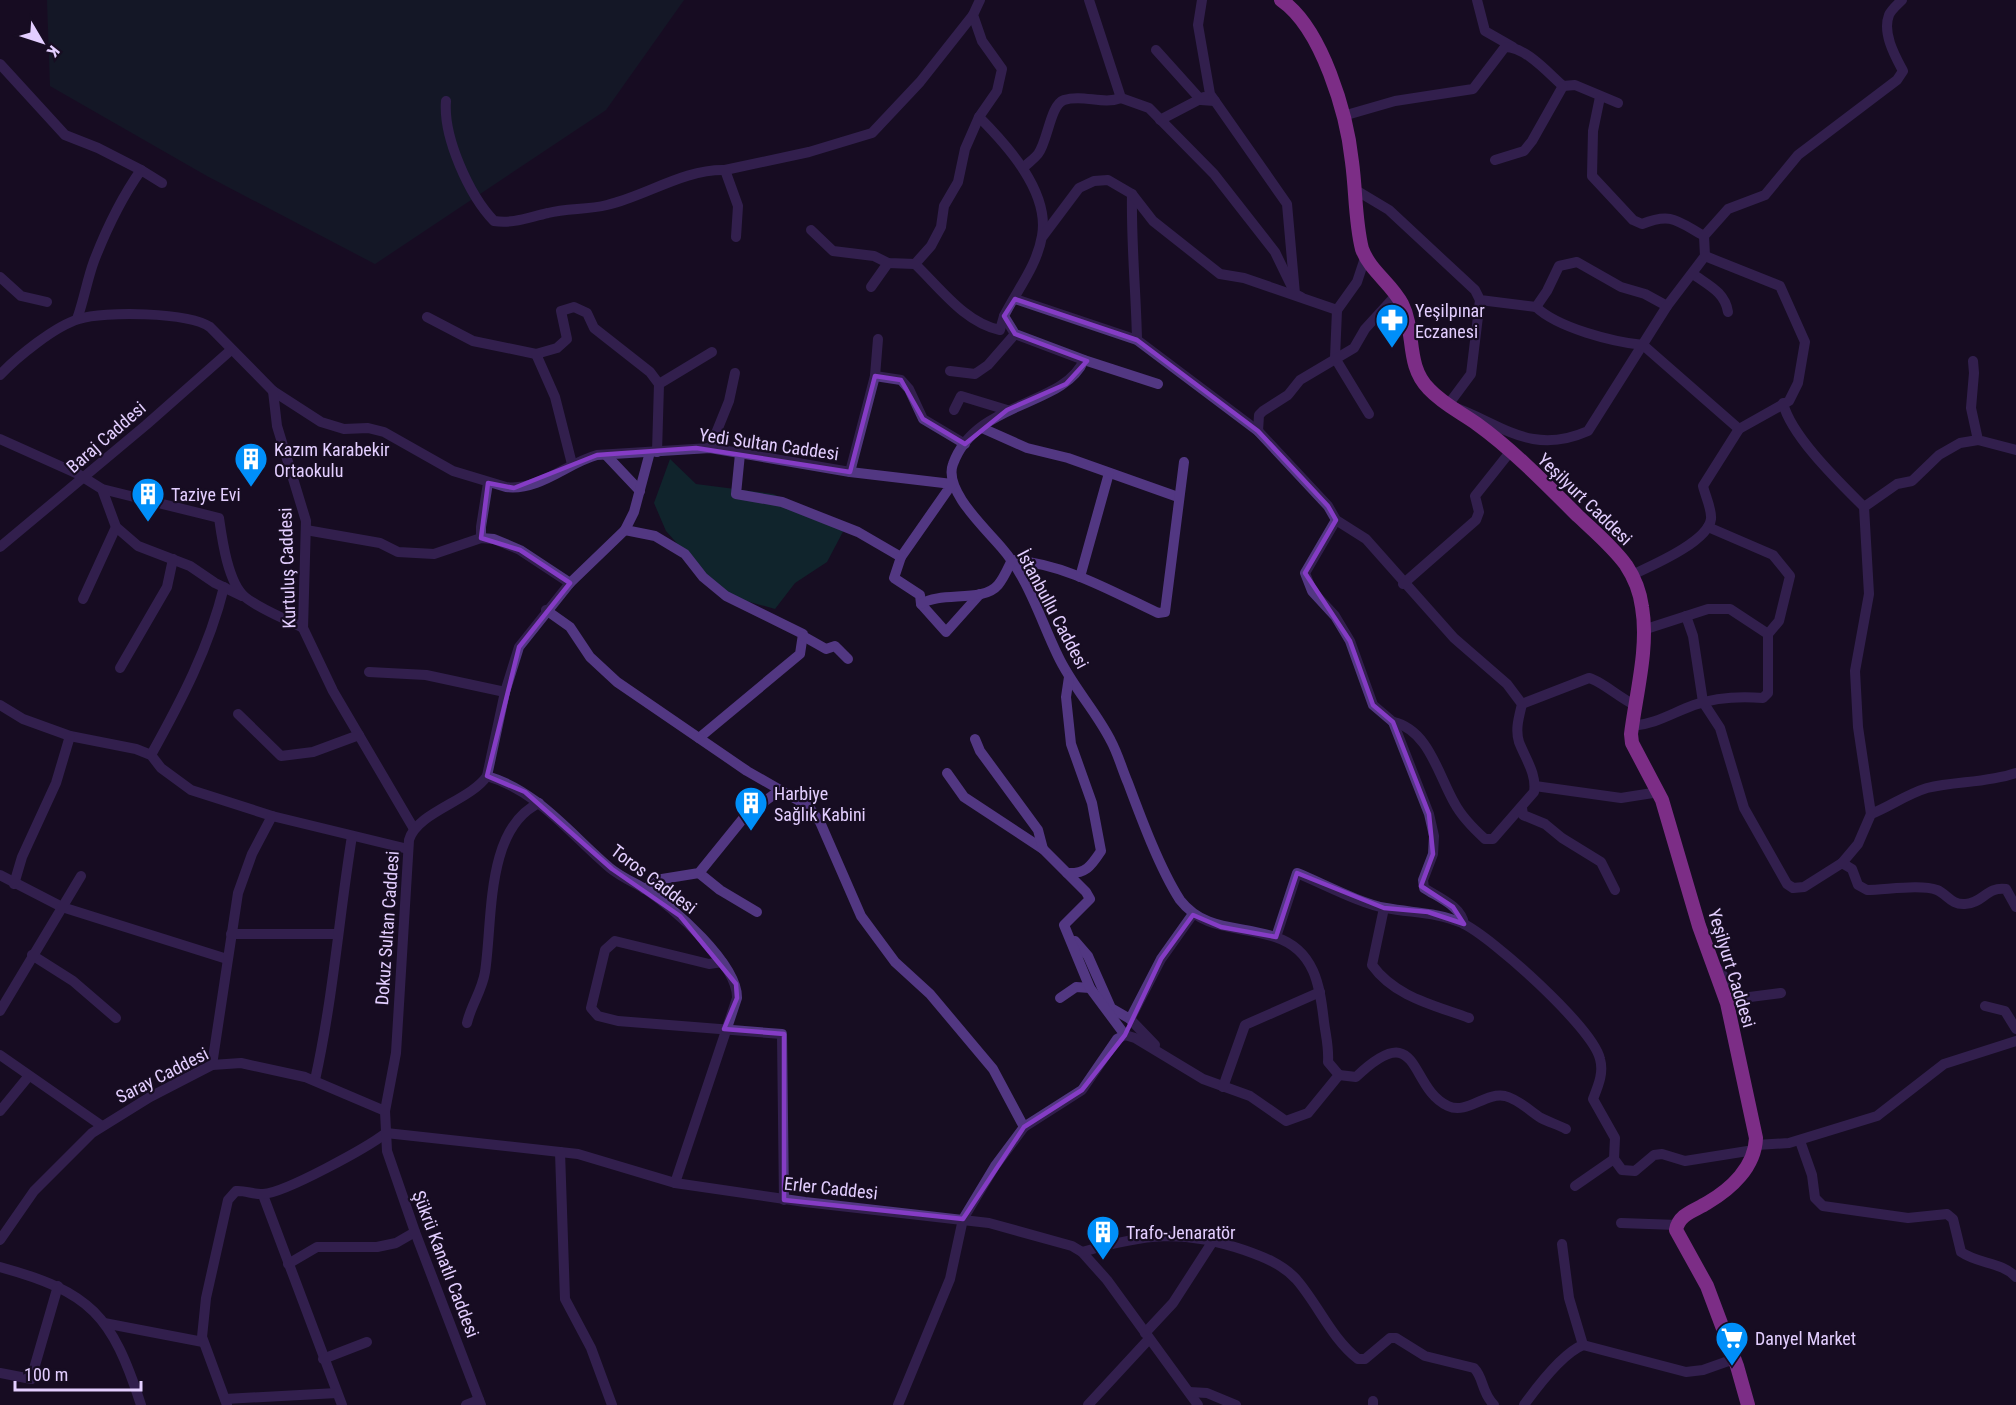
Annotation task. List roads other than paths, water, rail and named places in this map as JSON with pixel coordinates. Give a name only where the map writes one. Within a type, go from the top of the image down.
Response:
[{"type":"main road","name":"Yeşilyurt Caddesi","points":[[1281,0],[1296,13],[1316,44],[1343,116],[1351,153],[1359,238],[1365,258],[1397,294],[1407,317],[1417,373],[1428,388],[1448,405],[1478,424],[1510,452],[1607,544],[1632,575],[1640,595],[1643,630],[1632,726],[1636,753],[1659,792],[1683,866],[1699,926],[1733,1025],[1755,1147]]},
{"type":"main road","points":[[1748,1405],[1734,1359],[1701,1272],[1677,1235],[1677,1225],[1688,1213],[1710,1202],[1743,1173],[1755,1147]]},
{"type":"street","points":[[446,101],[445,113],[463,172],[475,196],[494,221],[524,221],[549,212],[609,205],[663,184],[715,170],[809,153],[872,133],[920,82],[973,15],[980,0]]},
{"type":"street","points":[[1089,0],[1121,98]]},
{"type":"street","points":[[1202,0],[1198,25],[1208,98]]},
{"type":"street","points":[[1477,0],[1485,31],[1514,47],[1563,86],[1575,85],[1618,103]]},
{"type":"street","points":[[1354,189],[1389,210],[1475,290],[1480,300],[1471,374],[1448,405],[1476,414],[1501,429],[1533,441],[1576,436],[1588,431],[1667,306],[1705,256],[1704,236],[1728,209],[1765,195],[1798,155],[1897,80],[1903,72],[1891,46],[1888,30],[1889,15],[1902,0]]},
{"type":"street","points":[[915,264],[931,246],[941,227],[944,206],[958,182],[965,149],[979,117],[997,91],[1002,69],[982,41],[973,15]]},
{"type":"street","points":[[1343,116],[1395,101],[1473,89],[1506,47],[1514,47]]},
{"type":"street","points":[[1156,50],[1208,98],[1287,204],[1295,294]]},
{"type":"street","points":[[0,64],[65,135],[98,147],[162,183]]},
{"type":"street","points":[[1495,160],[1524,151],[1563,86]]},
{"type":"street","points":[[1600,97],[1593,132],[1592,176],[1633,220],[1642,224],[1661,217],[1678,222],[1704,236]]},
{"type":"street","points":[[1024,167],[1038,154],[1045,142],[1056,105],[1063,100],[1078,98],[1113,101],[1121,98],[1149,108],[1214,174],[1275,252],[1295,294],[1307,300]]},
{"type":"street","points":[[1160,120],[1208,98]]},
{"type":"street","points":[[979,117],[1024,167],[1041,210],[1042,236]]},
{"type":"street","points":[[0,375],[38,344],[77,319],[94,262],[118,209],[141,170]]},
{"type":"street","points":[[725,170],[738,206],[736,237]]},
{"type":"street","points":[[811,230],[833,251],[874,256],[888,263],[915,264],[961,310],[986,327],[1000,330],[1004,316],[1015,299],[1042,236],[1079,188],[1094,181],[1108,180],[1132,194],[1152,221],[1220,274],[1244,279],[1337,310]]},
{"type":"street","points":[[1132,194],[1131,248],[1136,293],[1137,340]]},
{"type":"street","points":[[1632,575],[1680,551],[1708,527],[1711,518],[1703,486],[1739,429],[1789,401],[1798,383],[1805,342],[1780,286],[1768,279],[1705,256]]},
{"type":"street","points":[[1365,258],[1357,282],[1337,310],[1335,358],[1369,414]]},
{"type":"street","points":[[1536,307],[1559,266],[1577,262],[1621,287],[1645,294],[1667,306]]},
{"type":"street","points":[[871,286],[888,263]]},
{"type":"street","points":[[1693,274],[1726,301],[1728,312]]},
{"type":"street","points":[[0,277],[21,296],[47,302]]},
{"type":"street","points":[[1258,431],[1259,415],[1263,411],[1288,395],[1300,380],[1354,348],[1365,329],[1397,294]]},
{"type":"street","points":[[1015,299],[1137,340],[1258,431],[1328,506],[1336,520],[1366,539],[1403,584],[1454,638],[1507,684],[1522,704]]},
{"type":"street","points":[[1480,300],[1536,307],[1545,316],[1592,333],[1625,344],[1643,345],[1739,429]]},
{"type":"street","points":[[426,317],[473,341],[536,354],[557,348],[567,339],[561,311],[574,307],[587,313],[594,328],[650,372],[658,384],[653,452],[625,530],[546,610],[519,646],[505,692],[487,776]]},
{"type":"street","name":"Yedi Sultan Caddesi","points":[[77,319],[120,315],[193,319],[210,327],[273,391],[327,424],[384,432],[440,465],[488,483],[514,488],[555,476],[572,464],[606,455],[710,448],[850,472],[952,484]]},
{"type":"street","points":[[1004,316],[1015,334],[1158,384]]},
{"type":"street","points":[[950,371],[975,374],[988,365],[1015,334]]},
{"type":"street","points":[[850,472],[875,376],[878,339]]},
{"type":"street","name":"Baraj Caddesi","points":[[0,547],[85,478],[231,350]]},
{"type":"street","points":[[658,384],[712,352]]},
{"type":"street","points":[[536,354],[555,397],[572,464]]},
{"type":"street","points":[[980,594],[946,632],[921,604],[920,595],[894,578],[901,557],[952,484],[951,468],[965,444],[1007,410],[1066,384],[1080,370],[1084,360]]},
{"type":"street","points":[[1973,361],[1971,408],[1978,440]]},
{"type":"street","points":[[710,448],[729,401],[735,373]]},
{"type":"street","points":[[875,376],[901,381],[909,389],[923,419],[965,444]]},
{"type":"street","name":"Kurtuluş Caddesi","points":[[273,391],[277,426],[301,501],[306,530],[303,628],[333,691],[414,829]]},
{"type":"street","points":[[954,410],[961,396],[1007,410]]},
{"type":"street","points":[[1686,616],[1693,636],[1703,702],[1720,728],[1744,807],[1787,884],[1792,888],[1804,888],[1842,863],[1858,844],[1871,814],[1858,727],[1855,671],[1869,594],[1864,507],[1838,481],[1787,419],[1783,403]]},
{"type":"street","points":[[982,428],[1027,448],[1068,458],[1178,497]]},
{"type":"street","points":[[0,439],[36,453],[102,489],[219,518],[224,548],[234,581],[243,596]]},
{"type":"street","points":[[1864,507],[1897,484],[1912,481],[1939,455],[1960,443],[1978,440],[2016,450]]},
{"type":"street","points":[[1403,584],[1476,520],[1479,512],[1475,496],[1510,452]]},
{"type":"street","points":[[740,454],[736,494],[783,502],[858,532],[901,557]]},
{"type":"street","points":[[606,455],[640,491]]},
{"type":"street","points":[[921,604],[930,598],[980,594],[997,587],[1012,560],[1042,563],[1080,577],[1158,613],[1165,612],[1184,462]]},
{"type":"street","points":[[1080,577],[1109,473]]},
{"type":"street","points":[[482,538],[481,527],[488,483]]},
{"type":"street","name":"İstanbullu Caddesi","points":[[952,484],[974,515],[1012,560],[1070,677],[1112,742],[1180,900],[1193,914],[1221,927],[1276,937]]},
{"type":"street","points":[[102,489],[116,528],[138,546],[155,554],[173,558],[303,628]]},
{"type":"street","points":[[1336,520],[1305,573],[1312,591],[1335,616],[1350,641],[1373,705],[1393,722],[1405,725],[1425,743],[1456,806],[1485,839],[1493,839],[1522,808],[1535,786],[1519,740],[1517,725],[1522,704]]},
{"type":"street","points":[[1632,726],[1660,721],[1703,702],[1722,697],[1766,696],[1768,693],[1768,634],[1779,621],[1790,576],[1773,555],[1708,527]]},
{"type":"street","points":[[83,599],[116,528]]},
{"type":"street","points":[[306,530],[380,543],[398,552],[434,554],[482,538],[494,539],[520,550],[570,584]]},
{"type":"street","points":[[625,530],[655,536],[685,554],[703,577],[726,596],[826,649],[835,646],[848,659]]},
{"type":"street","points":[[120,668],[167,587],[173,558]]},
{"type":"street","points":[[151,755],[179,708],[207,644],[224,587]]},
{"type":"street","points":[[1643,630],[1708,609],[1730,609],[1768,634]]},
{"type":"street","points":[[546,610],[570,627],[590,657],[616,682],[699,738],[808,806],[820,822],[861,916],[895,962],[930,994],[993,1069],[1024,1127]]},
{"type":"street","points":[[699,738],[801,654],[803,636]]},
{"type":"street","points":[[369,672],[426,675],[505,692]]},
{"type":"street","points":[[1070,677],[1066,697],[1071,744],[1092,803],[1101,851],[1090,868],[1085,891]]},
{"type":"street","points":[[1522,704],[1589,678],[1595,679],[1620,699],[1635,705]]},
{"type":"street","points":[[0,705],[23,719],[70,736],[136,749],[151,755],[161,768],[191,790],[272,816],[408,849]]},
{"type":"street","points":[[238,714],[281,756],[313,752],[359,735]]},
{"type":"street","points":[[1393,722],[1429,814],[1434,836],[1433,854],[1423,880],[1424,888],[1453,907],[1462,916],[1464,924]]},
{"type":"street","points":[[14,884],[22,857],[56,783],[70,736]]},
{"type":"street","points":[[975,739],[980,751],[1038,830],[1043,849]]},
{"type":"street","points":[[947,773],[964,797],[1043,849],[1085,891],[1090,899],[1064,925],[1090,988],[1125,1035],[1135,1038],[1169,1059],[1223,1087],[1250,1096],[1286,1121],[1308,1113],[1340,1075]]},
{"type":"street","points":[[1871,814],[1889,807],[1904,796],[1928,788],[2016,773]]},
{"type":"street","name":"Toros Caddesi","points":[[487,776],[516,787],[539,803],[612,870],[644,889],[680,916],[722,962],[733,978],[737,991],[675,1183]]},
{"type":"street","name":"Dokuz Sultan Caddesi","points":[[386,1133],[385,1111],[396,1053],[408,849],[414,829],[478,786],[487,776]]},
{"type":"street","points":[[1535,786],[1621,798],[1659,792]]},
{"type":"street","points":[[644,889],[662,879],[699,873],[746,815],[780,790]]},
{"type":"street","points":[[467,1023],[471,1005],[477,999],[485,974],[493,896],[503,843],[516,820],[526,809],[539,803]]},
{"type":"street","points":[[1522,808],[1523,815],[1545,824],[1562,838],[1601,862],[1615,890]]},
{"type":"street","points":[[212,1065],[238,893],[252,854],[272,816]]},
{"type":"street","points":[[315,1080],[328,1020],[337,934],[352,836]]},
{"type":"street","points":[[1842,863],[1852,869],[1858,885],[1867,890],[1934,889],[1961,904],[1973,903],[1989,890],[1998,887],[2006,889],[2016,907]]},
{"type":"street","points":[[1067,873],[1080,874],[1090,868]]},
{"type":"street","points":[[699,873],[720,890],[757,912]]},
{"type":"street","points":[[1566,1129],[1544,1119],[1506,1096],[1495,1096],[1460,1108],[1449,1107],[1431,1092],[1410,1061],[1392,1052],[1384,1053],[1356,1077],[1340,1075],[1328,1062],[1330,1047],[1320,992],[1312,967],[1304,956],[1276,937],[1297,873],[1384,908],[1428,912],[1464,924],[1550,993],[1578,1023],[1596,1048],[1602,1071],[1593,1099],[1615,1138],[1614,1159],[1617,1165],[1629,1172],[1635,1171],[1654,1155],[1662,1154],[1685,1161],[1800,1140],[1877,1116],[1944,1064],[2016,1041]]},
{"type":"street","points":[[0,875],[62,907],[227,959]]},
{"type":"street","points":[[0,1011],[81,876]]},
{"type":"street","points":[[1384,908],[1372,966],[1383,981],[1403,993],[1469,1018]]},
{"type":"street","points":[[1130,1019],[1161,959],[1193,914]]},
{"type":"street","points":[[231,934],[337,934]]},
{"type":"street","points":[[1069,934],[1088,956],[1111,1008],[1130,1019],[1169,1059]]},
{"type":"street","points":[[722,962],[709,964],[615,942],[605,950],[591,1008],[598,1016],[618,1021],[782,1034],[784,1037],[784,1200]]},
{"type":"street","points":[[32,955],[73,981],[116,1018]]},
{"type":"street","points":[[1713,965],[1742,998],[1781,993]]},
{"type":"street","points":[[1060,998],[1076,987],[1090,988]]},
{"type":"street","points":[[1223,1087],[1245,1024],[1320,992]]},
{"type":"street","points":[[1985,1006],[2005,1011],[2016,1029]]},
{"type":"street","points":[[898,1405],[950,1279],[963,1219],[995,1167],[1024,1127],[1082,1090],[1117,1039],[1125,1035]]},
{"type":"street","points":[[0,1056],[102,1126]]},
{"type":"street","name":"Saray Caddesi","points":[[0,1240],[34,1191],[102,1126],[181,1080],[212,1065],[242,1063],[315,1080],[385,1111]]},
{"type":"street","points":[[0,1111],[28,1077]]},
{"type":"street","points":[[337,1393],[226,1402],[203,1342],[206,1298],[228,1200],[236,1191],[263,1195],[306,1178],[374,1142],[386,1133]]},
{"type":"street","name":"Erler Caddesi","points":[[386,1133],[587,1156],[675,1183],[784,1200],[963,1219],[1004,1226],[1055,1240],[1082,1252],[1107,1280],[1198,1405]]},
{"type":"street","name":"Şükrü Kanatlı Caddesi","points":[[386,1133],[391,1163],[415,1232],[480,1402]]},
{"type":"street","points":[[1800,1140],[1812,1175],[1815,1198],[1823,1206],[1908,1218],[1947,1214],[1953,1219],[1961,1252],[1971,1259],[2003,1267],[2016,1277]]},
{"type":"street","points":[[560,1152],[565,1299],[591,1348],[612,1405]]},
{"type":"street","points":[[1575,1186],[1614,1159]]},
{"type":"street","points":[[263,1195],[342,1405]]},
{"type":"street","points":[[1621,1223],[1677,1225]]},
{"type":"street","points":[[288,1264],[317,1247],[377,1247],[396,1243],[415,1232]]},
{"type":"street","points":[[1082,1252],[1131,1238],[1194,1236],[1265,1257],[1281,1266],[1304,1288],[1317,1313],[1358,1359],[1365,1359],[1385,1340],[1396,1338],[1425,1356],[1474,1368],[1478,1372],[1483,1392],[1494,1405]]},
{"type":"street","points":[[1088,1405],[1173,1303],[1213,1242]]},
{"type":"street","points":[[1562,1244],[1569,1298],[1583,1345]]},
{"type":"street","points":[[0,1268],[58,1286],[90,1306],[104,1323],[141,1405]]},
{"type":"street","points":[[0,1373],[30,1379],[58,1286]]},
{"type":"street","points":[[104,1323],[203,1342]]},
{"type":"street","points":[[323,1359],[367,1342]]},
{"type":"street","points":[[1524,1405],[1574,1348],[1583,1345],[1686,1372],[1703,1370],[1734,1359]]},
{"type":"street","points":[[1189,1392],[1207,1393],[1236,1405]]},
{"type":"street","points":[[466,1405],[480,1402]]},
{"type":"place","name":"Yeşilpınar Eczanesi","points":[[1392,349]]},
{"type":"place","name":"Kazım Karabekir Ortaokulu","points":[[251,488]]},
{"type":"place","name":"Taziye Evi","points":[[148,523]]},
{"type":"place","name":"Harbiye Sağlık Kabini","points":[[751,832]]},
{"type":"place","name":"Trafo-Jenaratör","points":[[1103,1261]]},
{"type":"place","name":"Danyel Market","points":[[1732,1367]]}]
